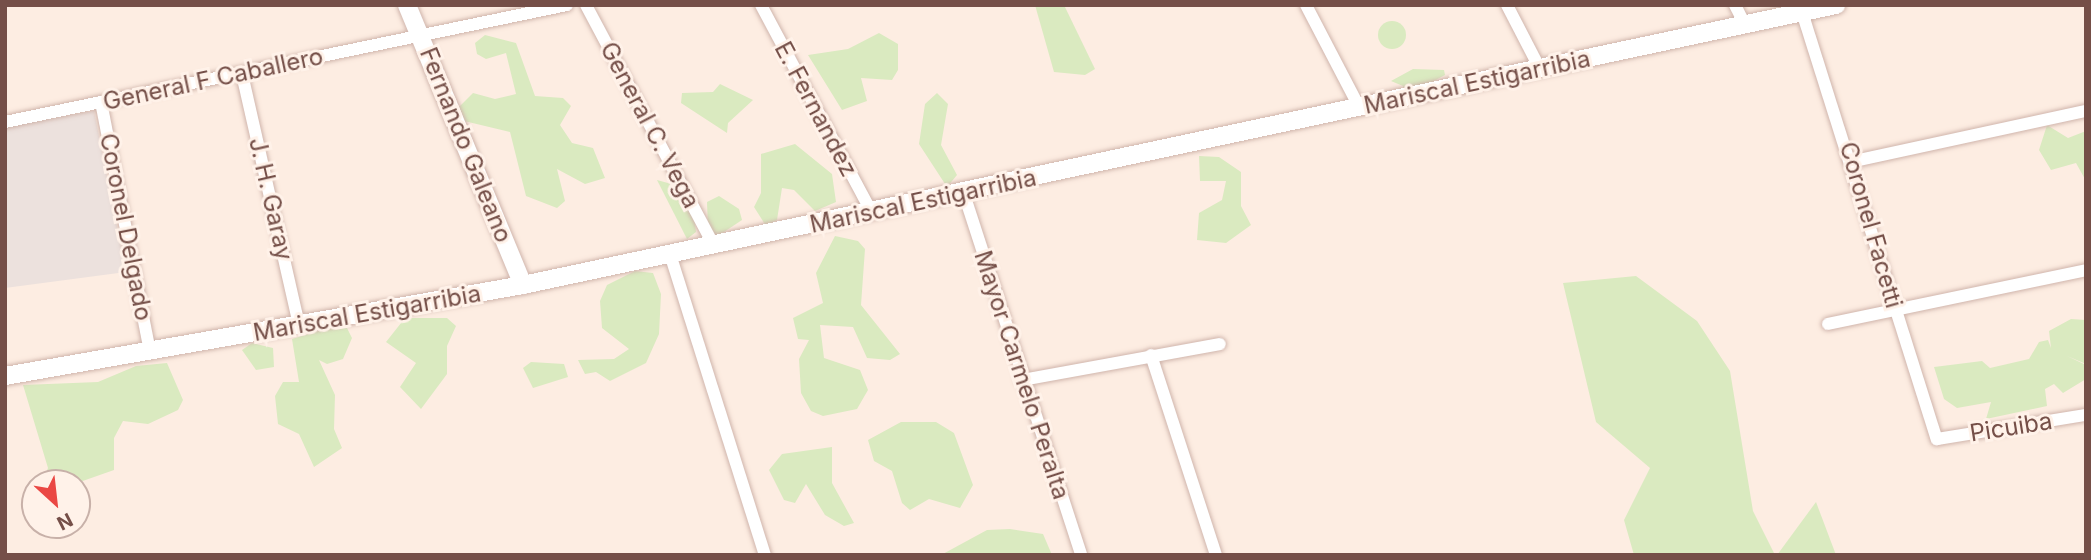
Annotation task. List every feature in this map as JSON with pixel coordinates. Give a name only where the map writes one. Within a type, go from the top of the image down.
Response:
[{"type":"street","name":"Fernando Galeano","points":[[407,5],[523,285]]},
{"type":"street","name":"General F Caballero","points":[[5,122],[242,74],[420,33],[567,5]]},
{"type":"street","name":"General C. Vega","points":[[586,5],[713,244]]},
{"type":"street","name":"E. Fernandez","points":[[761,5],[872,213]]},
{"type":"street","points":[[1306,5],[1359,107]]},
{"type":"street","points":[[1507,5],[1539,69]]},
{"type":"street","points":[[1735,5],[1745,25]]},
{"type":"street","name":"Mariscal Estigarribia","points":[[5,376],[523,285],[964,194],[1836,5]]},
{"type":"street","name":"Coronel Facetti","points":[[1802,12],[1854,161],[1895,307],[1937,439]]},
{"type":"street","name":"J. H. Garay","points":[[242,74],[299,325]]},
{"type":"street","name":"Coronel Delgado","points":[[101,102],[150,351]]},
{"type":"street","points":[[1854,161],[2086,111]]},
{"type":"street","name":"Mayor Carmelo Peralta","points":[[964,194],[1022,380],[1081,555]]},
{"type":"street","points":[[670,254],[765,555]]},
{"type":"street","points":[[1829,324],[1895,307],[2086,270]]},
{"type":"street","points":[[1022,380],[1220,344]]},
{"type":"street","points":[[1150,355],[1216,555]]},
{"type":"street","name":"Picuiba","points":[[1937,439],[2086,415]]},
{"type":"shaded area","points":[[94,111],[126,272],[5,288],[5,126]]},
{"type":"green space","points":[[1035,5],[1064,5],[1095,69],[1085,75],[1054,72]]},
{"type":"green space","points":[[1392,21],[1402,25],[1406,35],[1402,45],[1392,49],[1382,45],[1378,35],[1382,25]]},
{"type":"green space","points":[[879,33],[898,44],[898,70],[892,80],[861,78],[867,101],[842,110],[808,55],[848,49]]},
{"type":"green space","points":[[485,35],[516,43],[535,96],[563,98],[571,106],[560,125],[572,143],[593,148],[605,178],[585,184],[557,169],[565,201],[557,208],[526,196],[510,132],[460,120],[457,109],[473,93],[495,99],[516,94],[506,53],[486,59],[477,54],[475,43]]},
{"type":"green space","points":[[1413,69],[1444,70],[1445,75],[1404,97],[1403,86],[1391,81]]},
{"type":"green space","points":[[720,84],[753,100],[728,123],[727,133],[681,103],[682,93],[713,92]]},
{"type":"green space","points":[[937,93],[948,104],[941,145],[957,175],[947,187],[919,144],[925,104]]},
{"type":"green space","points":[[2047,125],[2068,138],[2086,131],[2086,181],[2076,163],[2051,170],[2039,150]]},
{"type":"green space","points":[[795,144],[832,174],[836,202],[815,211],[794,190],[782,188],[777,220],[766,226],[754,207],[761,193],[761,154]]},
{"type":"green space","points":[[1199,156],[1219,157],[1241,172],[1241,206],[1251,225],[1226,243],[1197,240],[1199,213],[1222,200],[1226,181],[1200,181]]},
{"type":"green space","points":[[657,180],[675,185],[694,216],[696,232],[687,239]]},
{"type":"green space","points":[[719,196],[739,209],[742,220],[715,238],[708,229],[707,202]]},
{"type":"green space","points":[[835,236],[858,241],[865,249],[861,305],[900,354],[890,360],[867,358],[853,327],[820,325],[824,358],[860,370],[868,390],[857,409],[823,416],[811,411],[801,393],[799,359],[809,340],[798,339],[793,318],[823,303],[816,273]]},
{"type":"green space","points":[[635,271],[653,273],[661,294],[659,334],[646,363],[610,381],[596,372],[585,374],[578,360],[614,359],[629,349],[602,328],[600,301],[607,285]]},
{"type":"green space","points":[[1636,276],[1697,321],[1730,371],[1753,511],[1775,555],[1634,555],[1624,520],[1650,468],[1596,422],[1563,283]]},
{"type":"green space","points":[[405,318],[447,318],[456,326],[447,346],[447,374],[421,409],[400,387],[416,363],[386,342]]},
{"type":"green space","points":[[2071,319],[2086,320],[2086,364],[2067,356],[2086,365],[2086,379],[2063,393],[2054,384],[2045,389],[2047,406],[1986,419],[1991,402],[1957,408],[1944,399],[1934,367],[1982,361],[1990,368],[2029,359],[2039,342],[2048,340],[2051,348],[2049,331]]},
{"type":"green space","points":[[328,328],[347,328],[352,338],[343,359],[327,364],[319,360],[335,395],[334,429],[342,448],[314,467],[299,434],[278,424],[275,396],[283,382],[299,382],[292,339]]},
{"type":"green space","points":[[252,343],[273,348],[274,367],[256,370],[242,350]]},
{"type":"green space","points":[[531,362],[564,364],[568,377],[533,388],[523,368]]},
{"type":"green space","points":[[167,363],[183,400],[178,410],[148,424],[123,421],[114,438],[114,470],[91,478],[91,469],[48,469],[23,385],[98,382],[136,366]]},
{"type":"green space","points":[[901,422],[936,422],[954,433],[973,485],[960,508],[929,499],[910,510],[902,503],[892,471],[874,461],[868,440]]},
{"type":"green space","points":[[832,447],[832,483],[854,523],[844,526],[825,515],[806,484],[795,503],[784,500],[769,470],[782,454]]},
{"type":"green space","points":[[1816,502],[1836,555],[1777,555]]},
{"type":"green space","points":[[1010,529],[1043,534],[1052,555],[941,555],[987,530]]}]
